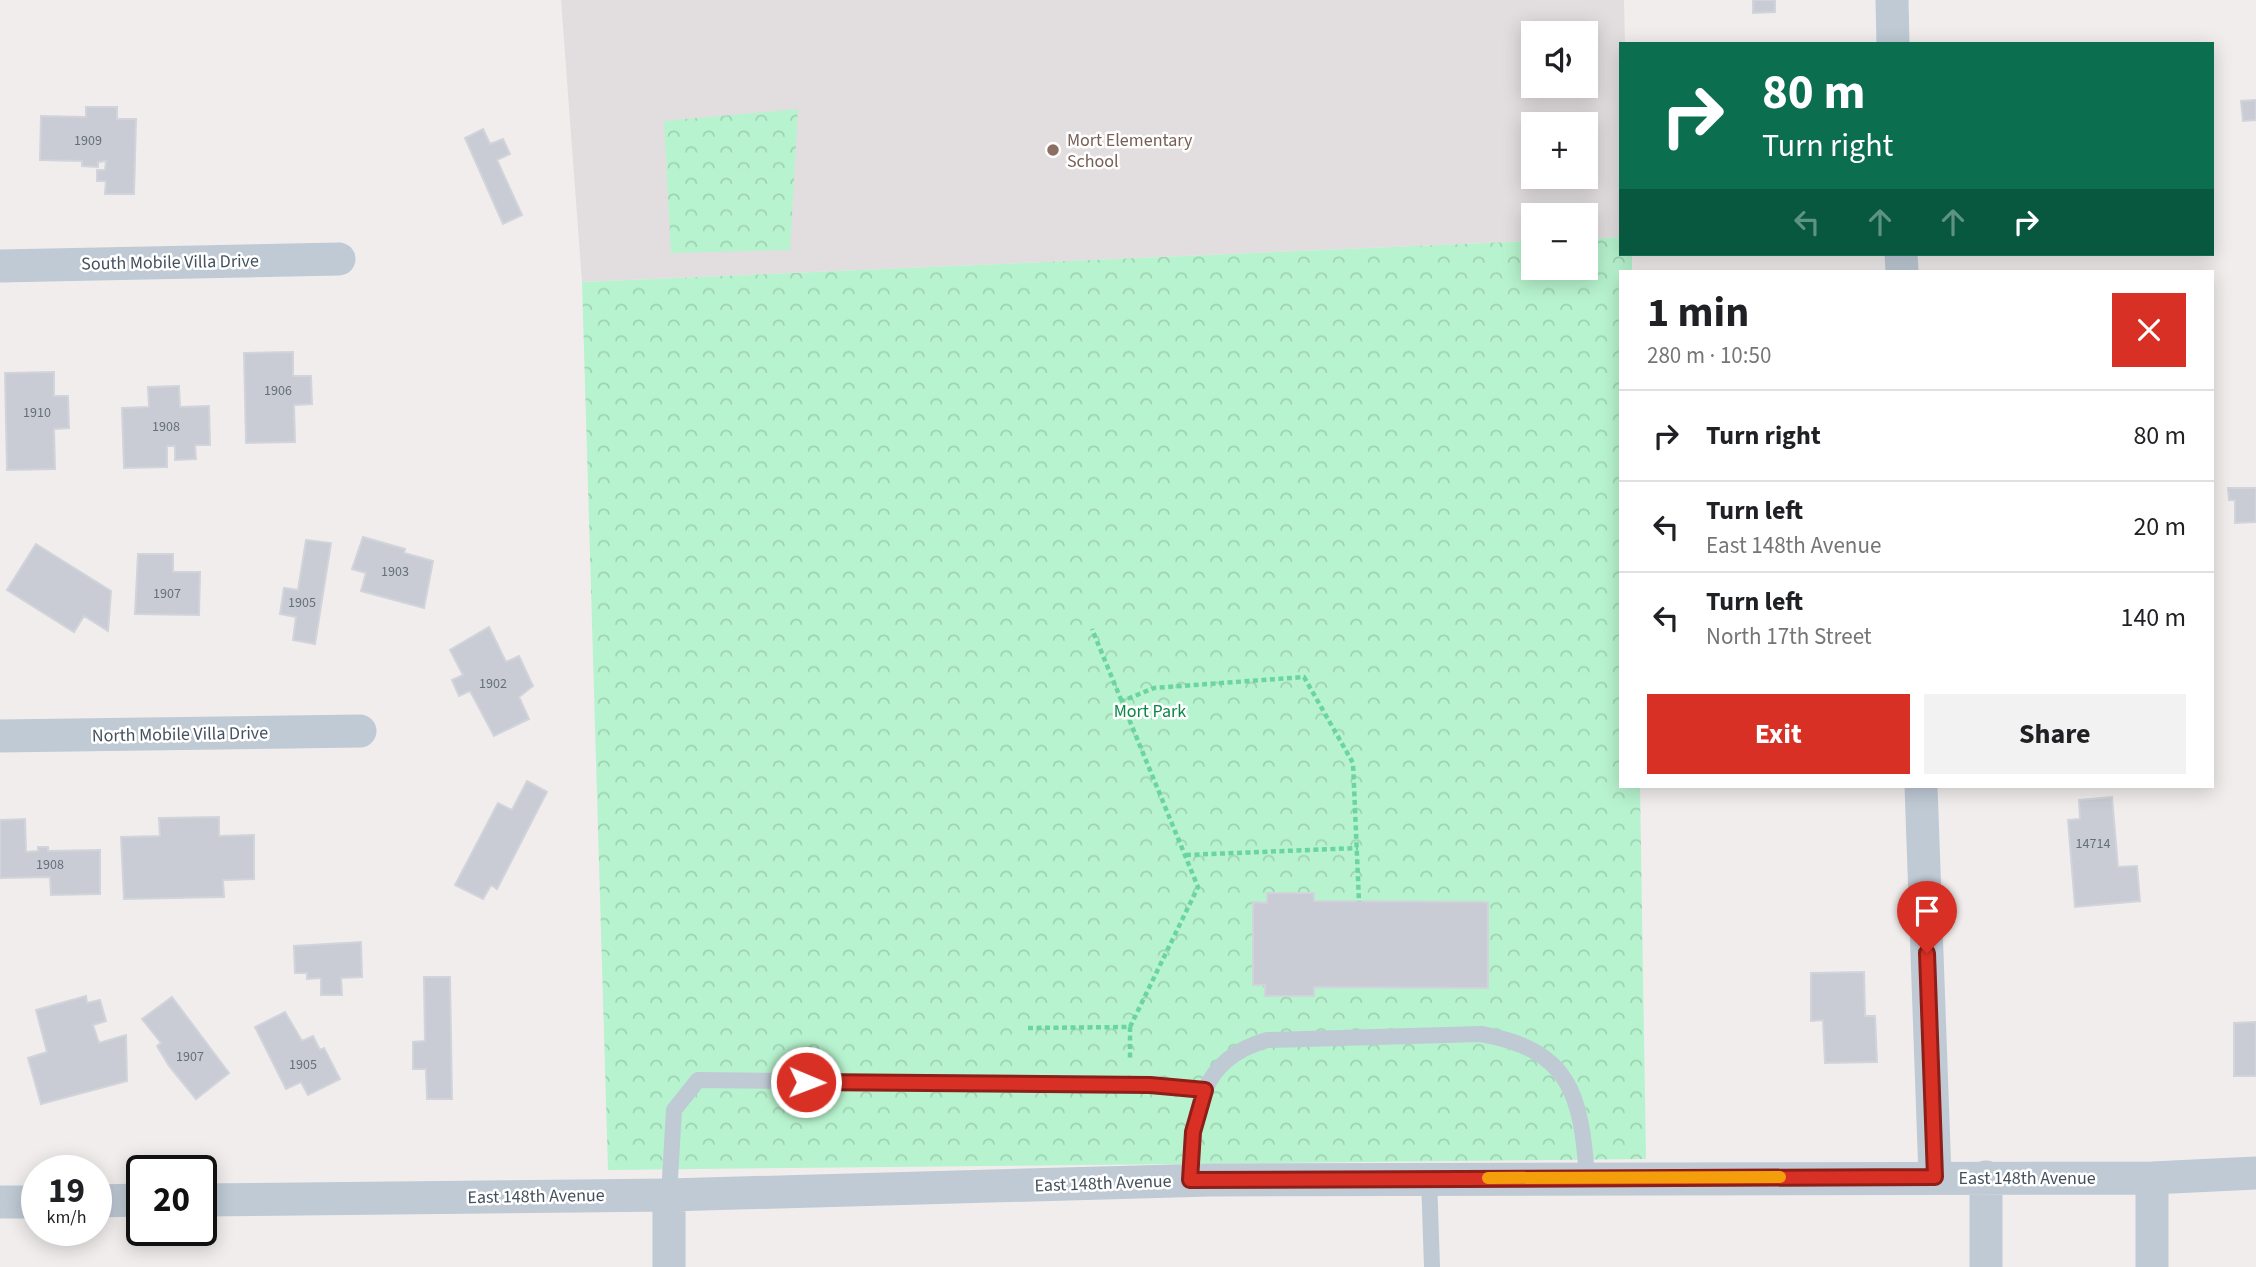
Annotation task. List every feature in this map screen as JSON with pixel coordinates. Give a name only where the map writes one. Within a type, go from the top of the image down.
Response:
[{"type":"street","points":[[1892,0],[1893,42]]},
{"type":"street","name":"South Mobile Villa Drive","points":[[0,265],[339,259]]},
{"type":"street","name":"North Mobile Villa Drive","points":[[0,736],[360,731]]},
{"type":"street","points":[[1921,788],[1935,1177]]},
{"type":"street","name":"East 148th Avenue","points":[[217,1200],[669,1195],[1190,1180],[1587,1177],[2152,1178],[2256,1174]]},
{"type":"street","points":[[1986,1177],[1986,1267]]},
{"type":"street","points":[[2152,1178],[2152,1267]]},
{"type":"street","points":[[669,1195],[669,1267]]},
{"type":"street","points":[[0,1202],[21,1202]]},
{"type":"lane","points":[[1190,1180],[1193,1132],[1205,1090],[1212,1073],[1227,1057],[1267,1040],[1481,1034],[1512,1039],[1553,1062],[1567,1079],[1584,1130],[1587,1177]]},
{"type":"lane","points":[[669,1195],[674,1110],[698,1080],[1150,1085],[1205,1090]]},
{"type":"lane","points":[[1429,1178],[1432,1267]]},
{"type":"path","points":[[1028,1028],[1130,1027],[1197,892],[1198,883],[1120,702],[1093,629]]},
{"type":"path","points":[[1120,702],[1154,688],[1304,677],[1353,763],[1359,902]]},
{"type":"path","points":[[1186,855],[1358,848]]},
{"type":"shaded area","name":"Mort Elementary School","points":[[561,0],[1624,0],[1625,42],[1619,42],[1619,237],[1598,238],[1598,203],[1521,203],[1521,242],[582,282]]},
{"type":"green space","points":[[798,109],[790,250],[671,253],[664,121]]},
{"type":"green space","name":"Mort Park","points":[[1619,237],[1619,256],[1632,256],[1632,270],[1619,270],[1619,788],[1640,788],[1646,1159],[608,1170],[582,282],[1521,242],[1521,280],[1598,280],[1598,238]]},
{"type":"building","points":[[1753,0],[1775,0],[1775,12],[1753,13]]},
{"type":"building","points":[[2256,100],[2256,120],[2243,121],[2241,101]]},
{"type":"building","points":[[86,107],[117,107],[117,119],[136,119],[134,194],[105,194],[106,181],[97,181],[97,170],[105,170],[106,161],[98,162],[98,167],[82,166],[82,161],[40,160],[41,116],[86,117]]},
{"type":"building","points":[[483,129],[490,144],[503,139],[510,154],[497,160],[522,215],[503,224],[465,138]]},
{"type":"building","points":[[293,352],[293,376],[311,376],[312,404],[294,405],[295,442],[246,443],[244,353]]},
{"type":"building","points":[[54,372],[54,396],[68,396],[69,428],[54,429],[55,469],[7,470],[5,373]]},
{"type":"building","points":[[179,386],[180,407],[209,406],[210,445],[195,445],[196,459],[175,460],[175,446],[167,446],[167,467],[124,468],[122,408],[149,407],[148,387]]},
{"type":"building","points":[[2228,488],[2256,488],[2256,522],[2235,523],[2235,500],[2229,500]]},
{"type":"building","points":[[363,537],[405,549],[404,553],[433,561],[424,608],[361,591],[366,573],[352,569]]},
{"type":"building","points":[[306,540],[331,543],[315,644],[293,640],[296,617],[280,614],[284,588],[298,590]]},
{"type":"building","points":[[36,544],[111,591],[108,631],[84,616],[74,632],[7,590]]},
{"type":"building","points":[[138,554],[173,554],[173,572],[200,572],[199,615],[135,614]]},
{"type":"building","points":[[489,627],[506,662],[519,656],[533,686],[519,697],[529,719],[494,736],[470,691],[459,696],[452,680],[463,675],[450,650]]},
{"type":"building","points":[[527,781],[547,792],[497,889],[491,885],[483,899],[455,885],[498,803],[512,810]]},
{"type":"building","points":[[2112,797],[2118,867],[2137,866],[2140,901],[2075,907],[2068,820],[2080,819],[2079,800]]},
{"type":"building","points":[[219,817],[219,836],[254,835],[254,879],[223,880],[224,897],[124,899],[121,837],[160,836],[159,818]]},
{"type":"building","points":[[25,819],[26,852],[38,851],[38,847],[48,847],[48,851],[100,850],[100,894],[51,895],[50,877],[0,878],[0,820]]},
{"type":"building","points":[[1267,893],[1314,893],[1314,901],[1488,902],[1488,988],[1314,987],[1314,996],[1265,996],[1265,985],[1253,985],[1253,902],[1267,903]]},
{"type":"building","points":[[361,942],[362,977],[341,978],[342,995],[321,995],[321,978],[307,979],[307,973],[295,973],[294,946]]},
{"type":"building","points":[[1864,972],[1865,1016],[1875,1016],[1877,1062],[1825,1063],[1823,1020],[1811,1021],[1811,973]]},
{"type":"building","points":[[424,977],[450,977],[452,1099],[427,1099],[426,1069],[413,1069],[413,1042],[425,1041]]},
{"type":"building","points":[[86,996],[87,1003],[100,1000],[106,1021],[93,1025],[99,1043],[126,1035],[127,1081],[41,1104],[28,1058],[47,1052],[36,1010]]},
{"type":"building","points":[[172,997],[229,1073],[196,1099],[169,1066],[157,1046],[161,1043],[142,1019]]},
{"type":"building","points":[[285,1012],[302,1041],[313,1036],[320,1050],[324,1048],[340,1079],[308,1095],[301,1082],[286,1089],[255,1027]]},
{"type":"building","points":[[2256,1022],[2256,1076],[2234,1076],[2234,1023]]},
{"type":"slow traffic","points":[[1488,1178],[1780,1177]]},
{"type":"place","name":"Mort Elementary School","points":[[1053,150]]},
{"type":"route","points":[[806,1082],[1150,1085],[1205,1090],[1193,1132],[1190,1180],[1935,1177],[1927,953]]}]
